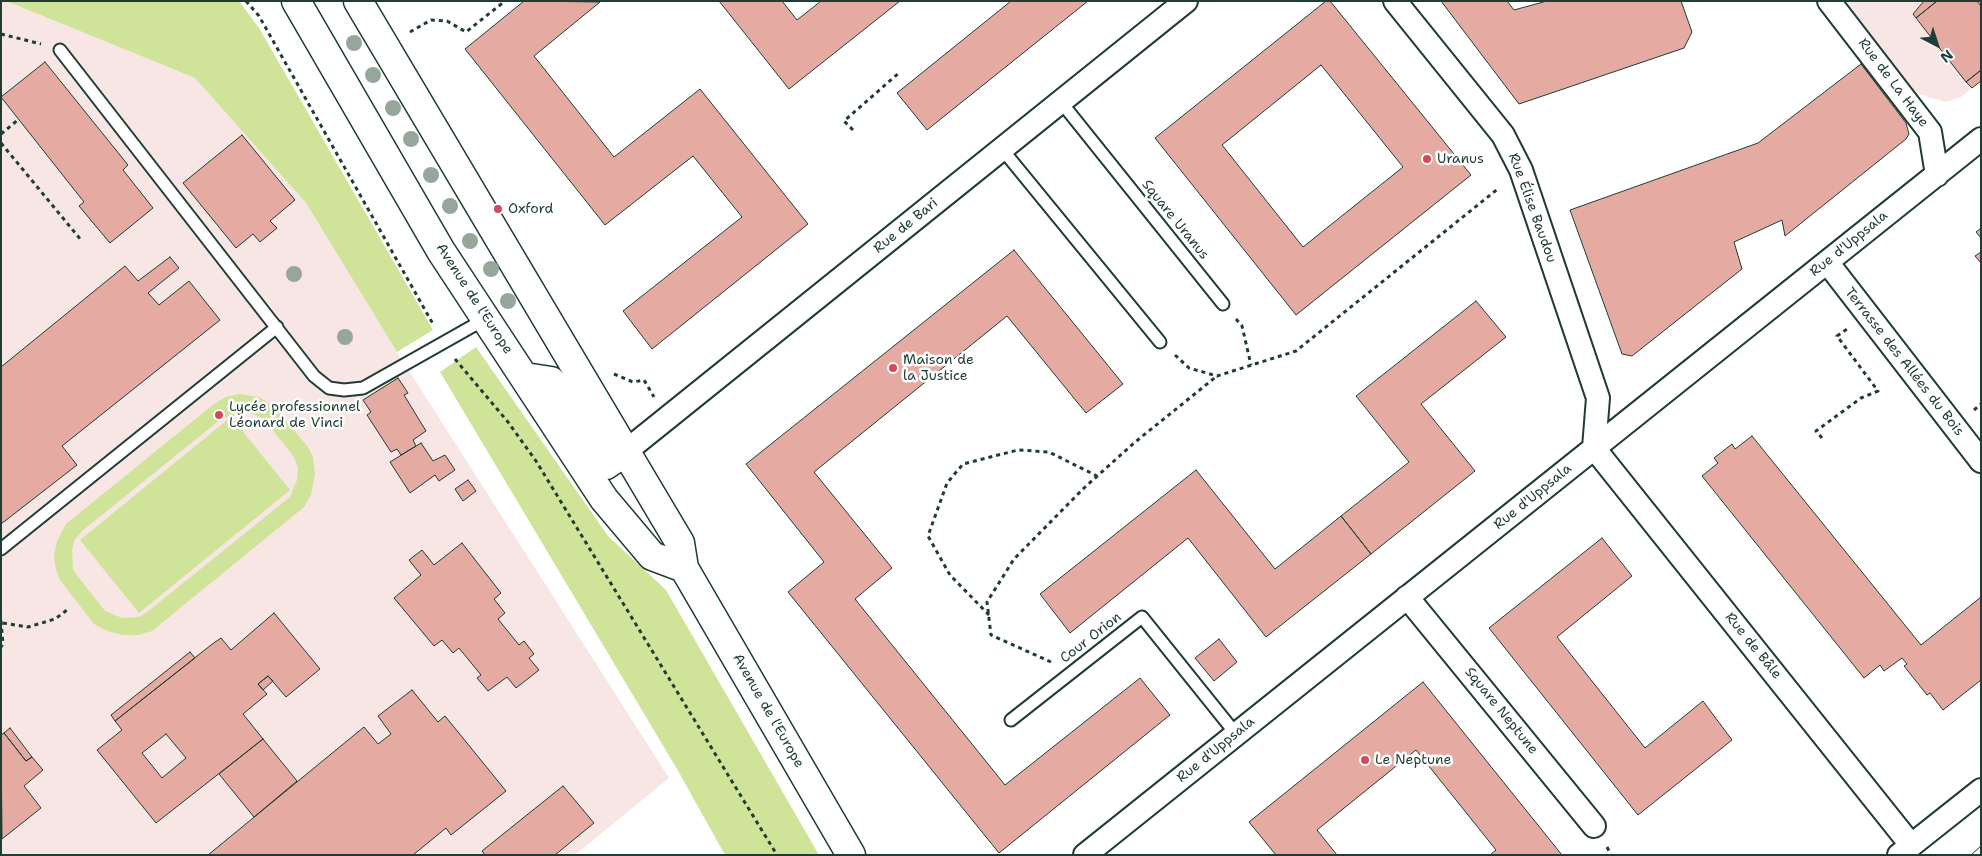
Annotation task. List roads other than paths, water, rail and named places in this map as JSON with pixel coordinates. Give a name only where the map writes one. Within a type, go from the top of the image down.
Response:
[{"type":"main road","name":"Avenue de l'Europe","points":[[296,1],[441,251],[610,506],[652,556],[684,568]]},
{"type":"main road","name":"Avenue de l'Europe","points":[[358,1],[680,543],[684,568],[851,855]]},
{"type":"main road","points":[[525,377],[551,381],[606,465],[625,452]]},
{"type":"street","name":"Rue de Bari","points":[[625,452],[1186,1]]},
{"type":"street","name":"Rue Élise Baudou","points":[[1395,1],[1503,135],[1521,170],[1598,398],[1594,448]]},
{"type":"street","name":"Rue de La Haye","points":[[1830,1],[1930,132],[1937,174]]},
{"type":"street","name":"Rue d'Uppsala","points":[[1085,855],[1981,139]]},
{"type":"street","name":"Terrasse des Allées du Bois","points":[[1827,262],[1981,461]]},
{"type":"street","name":"Rue de Bâle","points":[[1594,448],[1905,850]]},
{"type":"street","name":"Square Neptune","points":[[1407,597],[1594,826]]},
{"type":"street","points":[[1905,850],[1981,790]]},
{"type":"lane","points":[[60,50],[314,376],[329,388],[344,390],[363,388],[486,318]]},
{"type":"lane","name":"Square Uranus","points":[[1060,102],[1223,304]]},
{"type":"lane","points":[[1002,149],[1160,342]]},
{"type":"lane","points":[[1,549],[277,327]]},
{"type":"lane","name":"Cour Orion","points":[[1011,720],[1142,617],[1236,734]]},
{"type":"tram line","points":[[1971,855],[1981,846]]},
{"type":"place","name":"Uranus","points":[[1427,159]]},
{"type":"place","name":"Oxford","points":[[498,209]]},
{"type":"place","name":"Maison de la Justice","points":[[893,368]]},
{"type":"place","name":"Lycée professionnel Léonard de Vinci","points":[[219,415]]},
{"type":"place","name":"Le Neptune","points":[[1365,760]]}]
